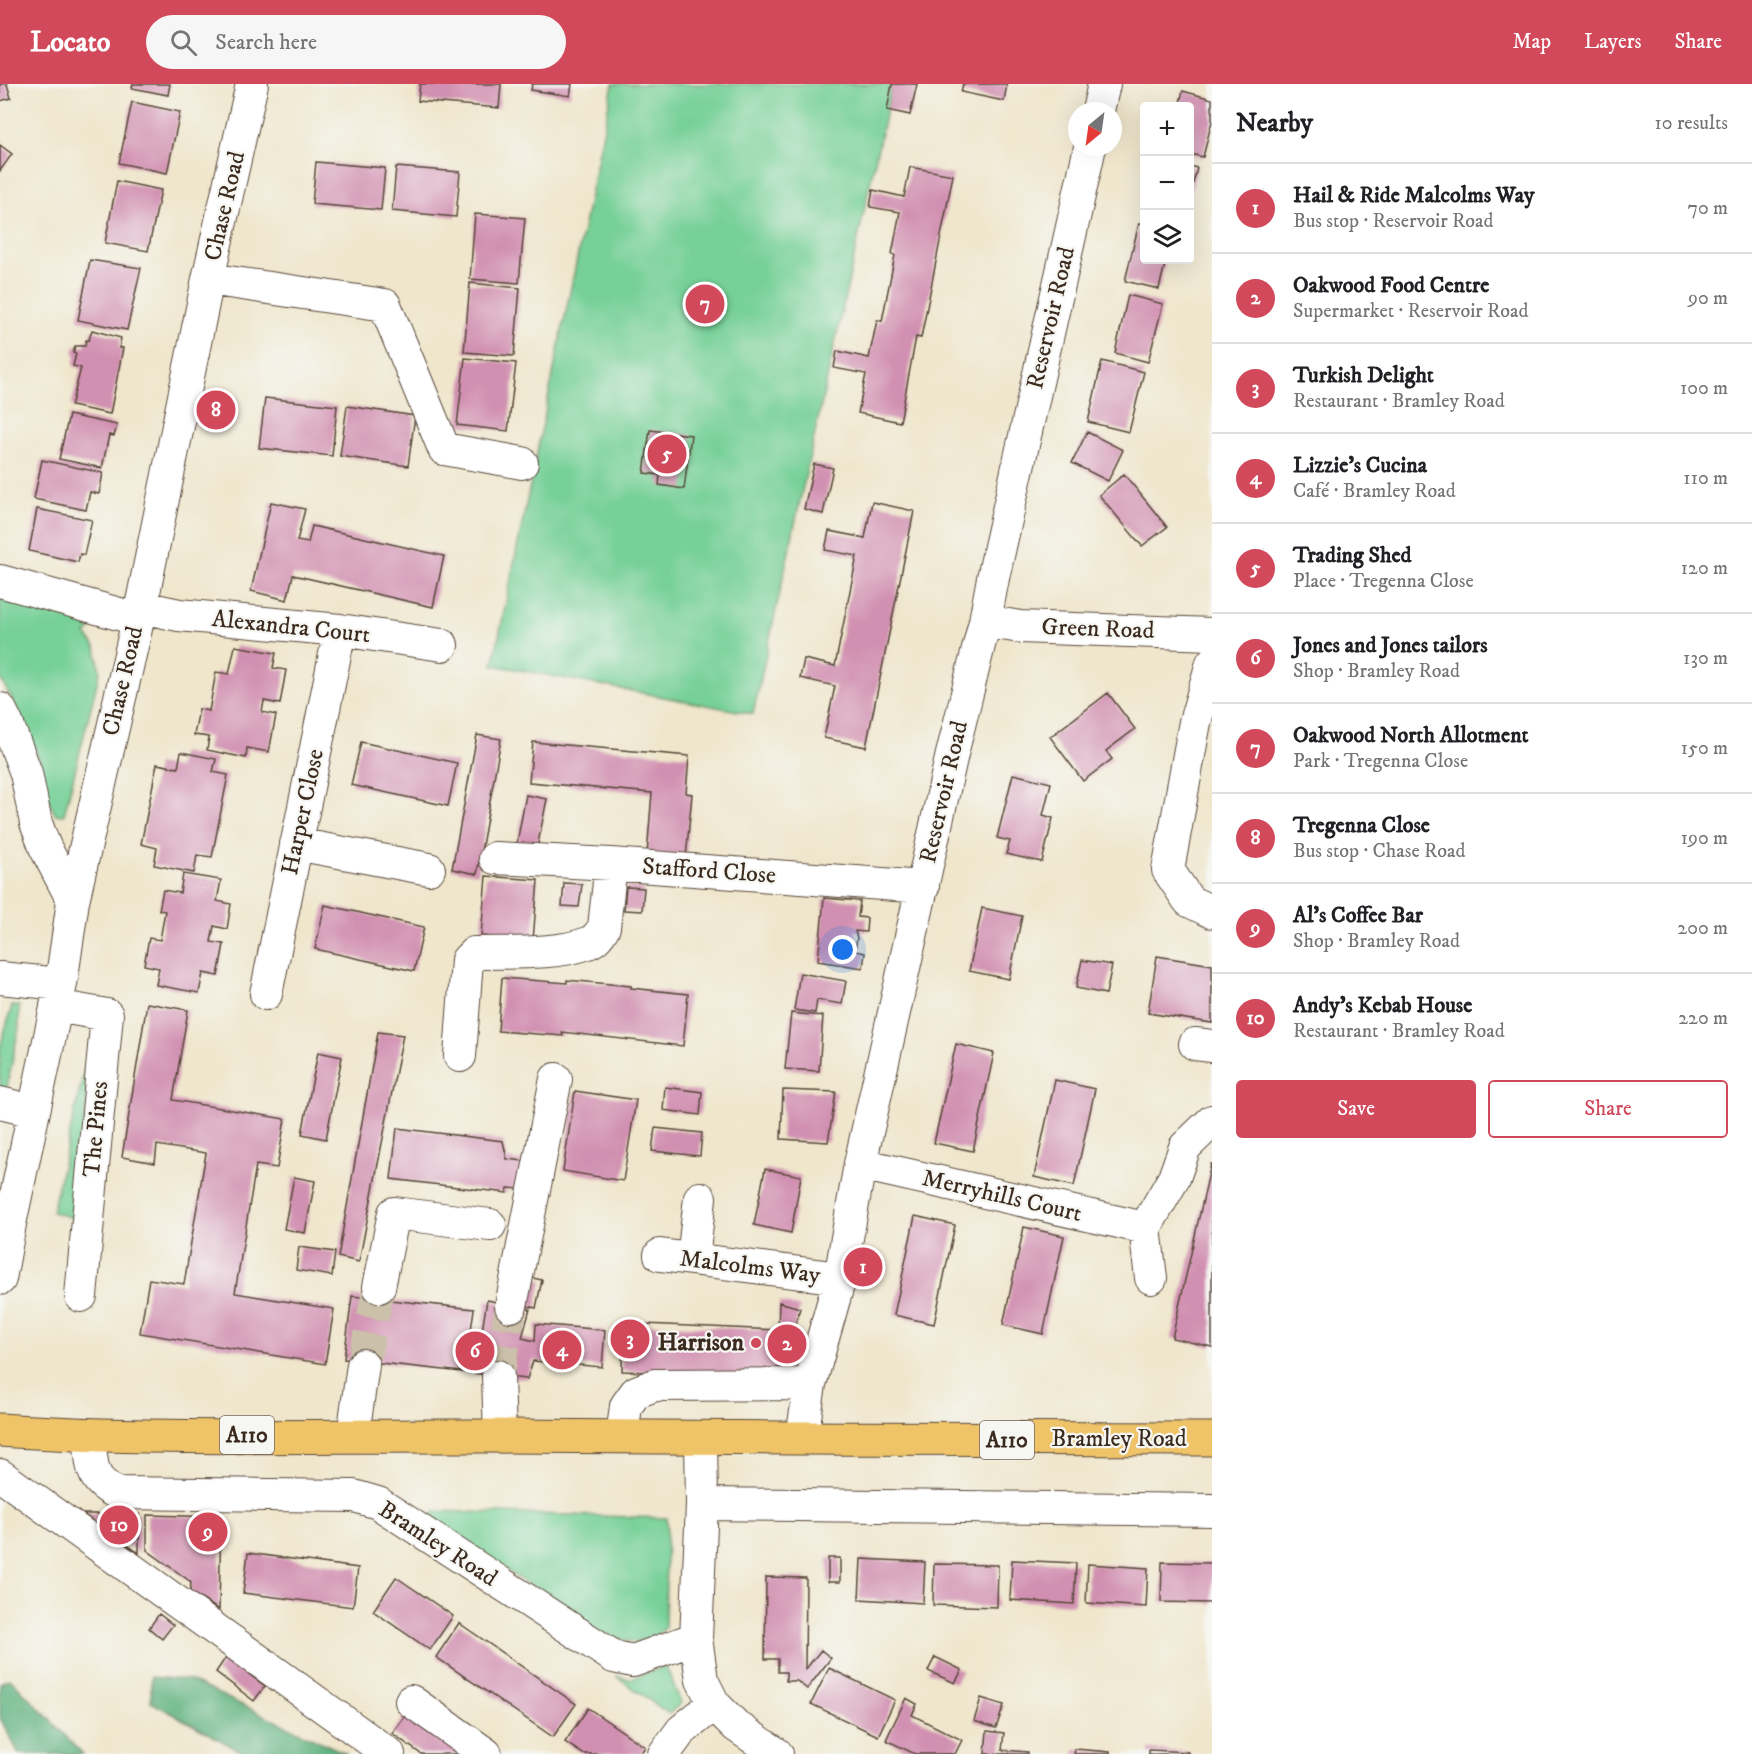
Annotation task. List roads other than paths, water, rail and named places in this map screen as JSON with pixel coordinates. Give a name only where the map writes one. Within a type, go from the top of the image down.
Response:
[{"type":"main road","name":"Bramley Road","points":[[0,1430],[89,1436],[1212,1439]]},
{"type":"street","name":"Chase Road","points":[[0,1279],[5,1225],[58,995],[73,901],[139,613],[208,279],[252,84]]},
{"type":"street","points":[[1100,102],[1104,84]]},
{"type":"street","name":"Reservoir Road","points":[[802,1438],[810,1384],[840,1278],[860,1164],[952,754],[985,621],[1088,156]]},
{"type":"street","points":[[208,279],[385,305],[444,449],[522,462]]},
{"type":"street","name":"Alexandra Court","points":[[0,581],[139,613],[340,630],[442,645]]},
{"type":"street","name":"Green Road","points":[[985,621],[1020,627],[1212,634]]},
{"type":"street","name":"Harper Close","points":[[266,994],[340,630]]},
{"type":"street","points":[[1212,663],[1195,722],[1168,870],[1189,901],[1212,912]]},
{"type":"street","points":[[0,709],[8,723],[26,773],[36,823],[45,848],[73,901]]},
{"type":"street","points":[[296,844],[429,869]]},
{"type":"street","name":"Stafford Close","points":[[495,858],[611,864],[923,887]]},
{"type":"street","points":[[460,1056],[467,960],[474,953],[533,952],[566,949],[589,943],[599,936],[604,927],[611,864]]},
{"type":"street","points":[[2,985],[58,995]]},
{"type":"street","name":"The Pines","points":[[58,995],[107,1015],[81,1296]]},
{"type":"street","points":[[511,1306],[556,1079]]},
{"type":"street","points":[[0,1103],[33,1111]]},
{"type":"street","points":[[1151,1278],[1145,1228],[1174,1178],[1185,1147],[1212,1121]]},
{"type":"street","name":"Merryhills Court","points":[[860,1164],[1145,1228]]},
{"type":"street","points":[[693,1259],[700,1198]]},
{"type":"street","points":[[379,1287],[394,1213],[490,1226]]},
{"type":"street","name":"Malcolms Way","points":[[660,1255],[840,1278]]},
{"type":"street","points":[[353,1435],[363,1365]]},
{"type":"street","points":[[498,1376],[500,1436]]},
{"type":"street","points":[[622,1437],[626,1406],[636,1392],[655,1385],[810,1384]]},
{"type":"street","name":"Bramley Road","points":[[89,1436],[96,1479],[102,1486],[117,1492],[354,1496],[378,1503],[614,1657],[633,1661],[696,1638]]},
{"type":"street","points":[[701,1438],[702,1504],[696,1638],[702,1680],[714,1704],[736,1726],[777,1754]]},
{"type":"street","points":[[0,1475],[389,1754]]},
{"type":"street","points":[[702,1504],[1212,1510]]},
{"type":"street","points":[[411,1701],[486,1754]]},
{"type":"street","points":[[664,1754],[681,1731],[714,1704]]},
{"type":"tunnel","points":[[363,1365],[379,1287]]},
{"type":"tunnel","points":[[498,1376],[511,1306]]},
{"type":"place","name":"Oakwood North Allotment","points":[[705,304]]},
{"type":"place","name":"Tregenna Close","points":[[216,410]]},
{"type":"place","name":"Trading Shed","points":[[667,454]]},
{"type":"place","name":"Hail & Ride Malcolms Way","points":[[863,1267]]},
{"type":"place","name":"Turkish Delight","points":[[630,1339]]},
{"type":"place","name":"Harrison","points":[[756,1343]]},
{"type":"place","name":"Oakwood Food Centre","points":[[787,1344]]},
{"type":"place","name":"Lizzie's Cucina","points":[[562,1350]]},
{"type":"place","name":"Jones and Jones tailors","points":[[475,1351]]},
{"type":"place","name":"Andy's Kebab House","points":[[119,1525]]},
{"type":"place","name":"Al's Coffee Bar","points":[[208,1532]]}]
